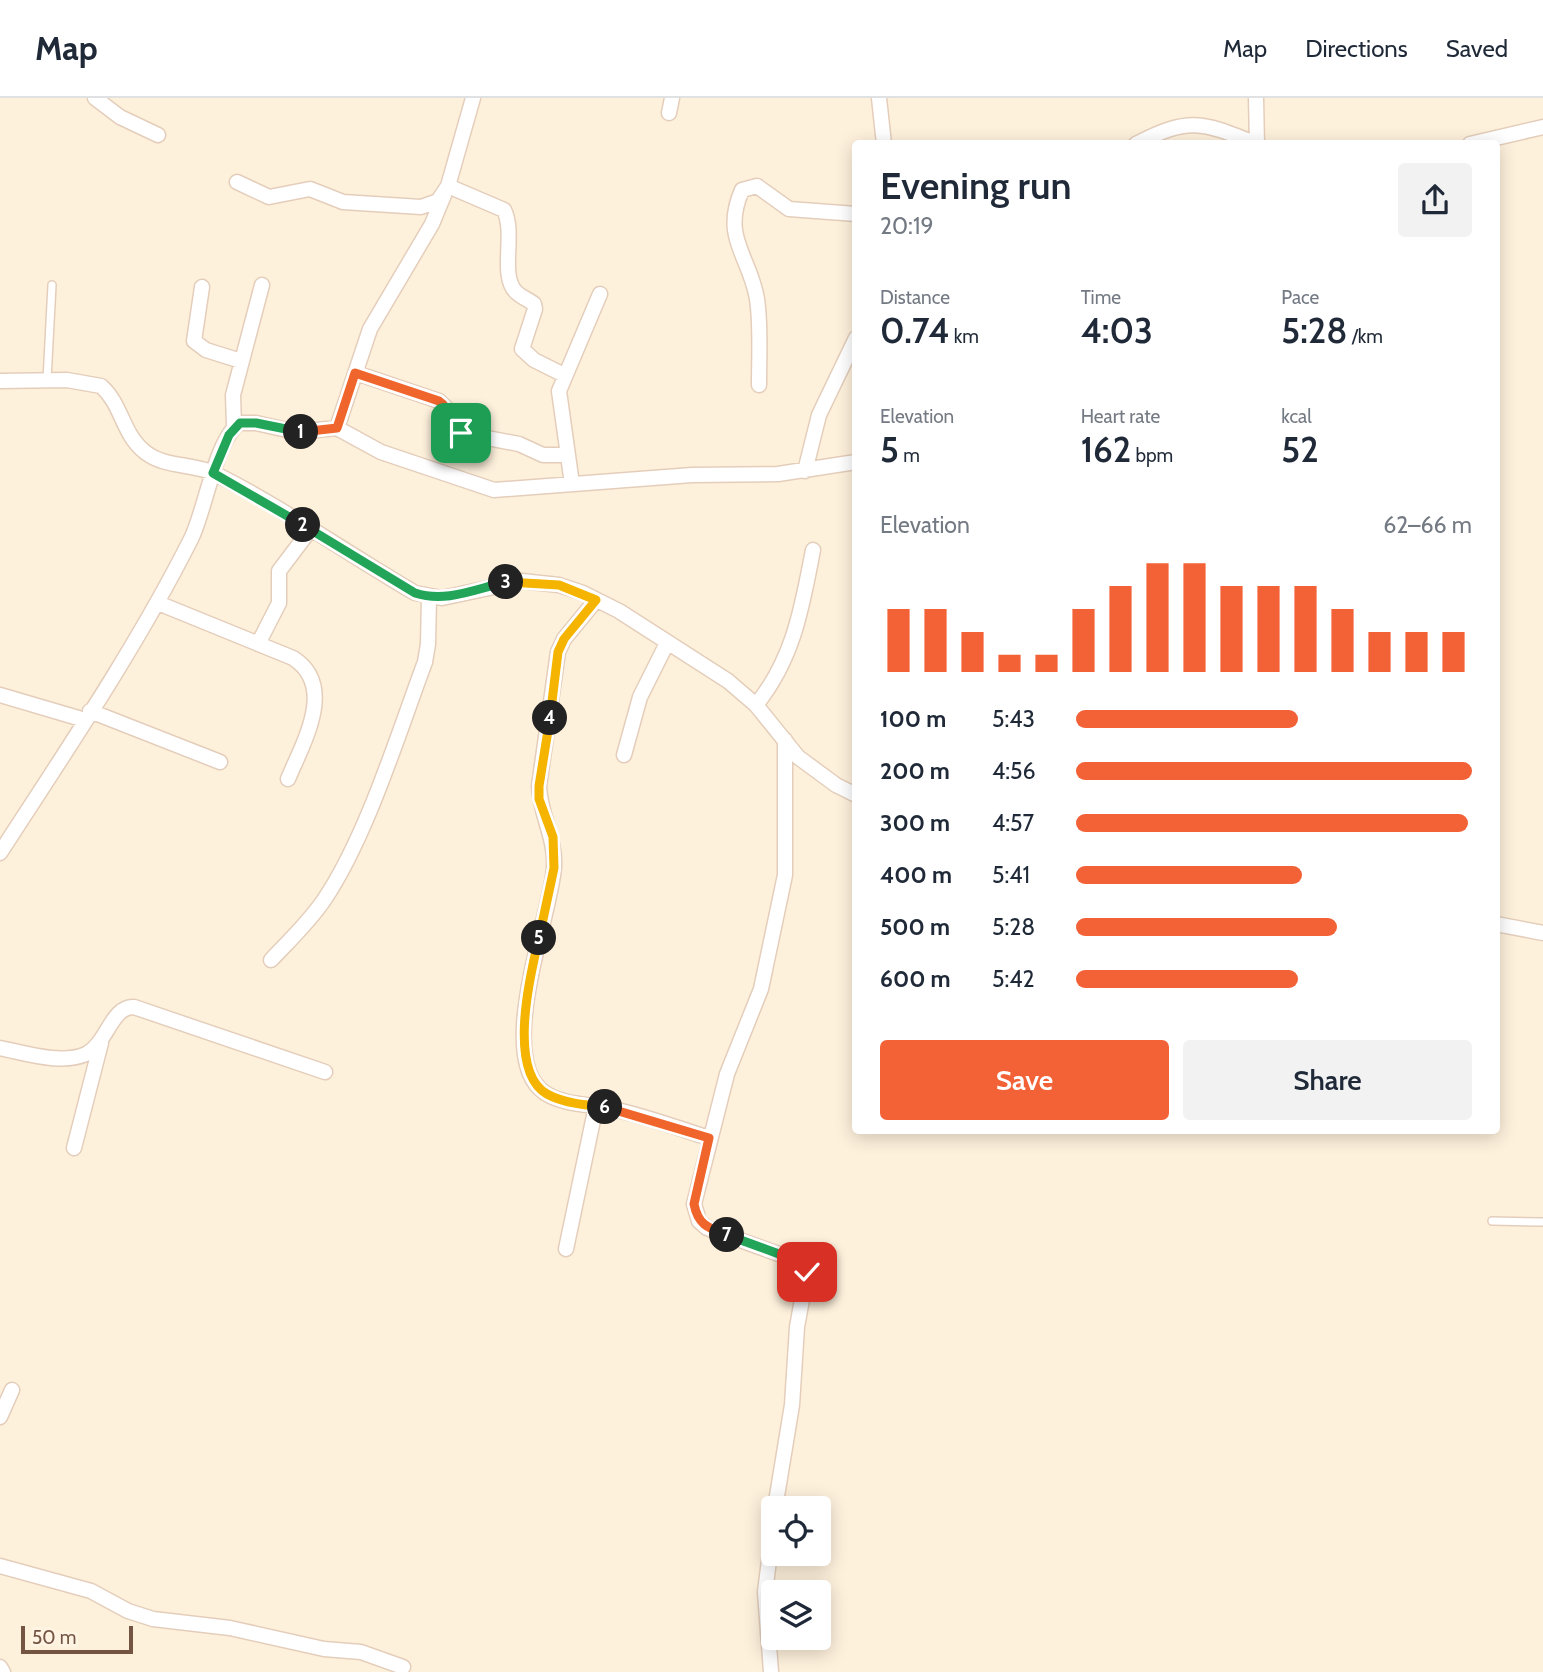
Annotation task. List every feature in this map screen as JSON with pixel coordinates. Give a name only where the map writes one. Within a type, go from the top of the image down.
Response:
[{"type":"street","points":[[95,98],[120,117],[158,135]]},
{"type":"street","points":[[337,428],[380,309],[432,224],[446,190],[472,98]]},
{"type":"street","points":[[878,98],[883,140]]},
{"type":"street","points":[[1256,98],[1257,140]]},
{"type":"street","points":[[1144,140],[1166,129],[1190,124],[1214,126],[1247,140]]},
{"type":"street","points":[[1486,140],[1543,127]]},
{"type":"street","points":[[236,182],[269,197],[310,189],[342,202],[405,207],[429,206],[446,190]]},
{"type":"street","points":[[759,385],[757,301],[735,235],[737,207],[742,190],[757,186],[789,209],[852,214]]},
{"type":"street","points":[[446,190],[504,211],[510,227],[509,279],[517,293],[534,304],[535,309],[522,349],[534,360],[564,375]]},
{"type":"street","points":[[0,853],[158,603],[196,530],[215,467],[232,431],[233,395],[261,285]]},
{"type":"street","points":[[202,287],[194,341],[206,351],[241,361]]},
{"type":"street","points":[[572,484],[559,408],[559,391],[600,294]]},
{"type":"street","points":[[805,471],[819,415],[852,346]]},
{"type":"street","points":[[355,373],[439,401],[448,410],[451,425],[461,433],[519,444],[543,455],[567,455]]},
{"type":"street","points":[[0,381],[47,380],[87,382],[101,386],[113,399],[125,429],[146,453],[158,460],[215,467],[310,530],[415,593],[429,598],[457,596],[522,581],[559,585],[596,600],[728,681],[756,705],[813,770],[852,793]]},
{"type":"street","points":[[232,431],[248,422],[296,432],[337,428],[380,452],[482,488],[502,490],[692,475],[805,471],[852,463]]},
{"type":"street","points":[[258,644],[279,603],[279,571],[310,530]]},
{"type":"street","points":[[756,705],[780,670],[795,637],[813,550]]},
{"type":"street","points":[[271,960],[306,924],[325,898],[361,828],[425,662],[429,598]]},
{"type":"street","points":[[596,600],[564,639],[555,665],[552,704],[539,786],[539,799],[553,837],[554,868],[533,964],[525,1048],[531,1079],[546,1093],[709,1138]]},
{"type":"street","points":[[158,603],[303,664],[314,684],[311,720],[288,779]]},
{"type":"street","points":[[624,755],[640,697],[667,643]]},
{"type":"street","points":[[0,695],[88,715],[220,762]]},
{"type":"street","points":[[777,1496],[792,1405],[797,1326],[807,1272],[798,1261],[707,1228],[699,1221],[694,1204],[727,1074],[761,989],[785,875],[785,740]]},
{"type":"street","points":[[1500,925],[1543,933]]},
{"type":"street","points":[[74,1148],[101,1043],[119,1012],[134,1007],[325,1072]]},
{"type":"street","points":[[0,1048],[74,1057],[85,1055],[101,1043]]},
{"type":"street","points":[[566,1249],[596,1106]]},
{"type":"street","points":[[0,1417],[12,1390]]},
{"type":"street","points":[[0,1566],[91,1591],[128,1611],[153,1619],[241,1629],[324,1648],[361,1651],[403,1667]]},
{"type":"street","points":[[768,1566],[765,1592],[771,1672]]},
{"type":"street","points":[[0,1667],[3,1672]]},
{"type":"lane","points":[[47,380],[51,285]]},
{"type":"lane","points":[[1492,1221],[1543,1222]]},
{"type":"route","points":[[461,433],[451,425],[445,404],[428,395],[355,373],[337,428],[296,432],[256,423],[240,423],[234,426],[229,435],[213,473],[261,499],[366,565],[429,598],[457,596],[522,581],[559,585],[596,600],[564,639],[558,652],[552,682],[550,721],[540,767],[539,799],[553,837],[554,868],[527,1005],[525,1048],[528,1072],[537,1086],[556,1098],[606,1107],[709,1138],[694,1204],[699,1221],[707,1228],[798,1261],[807,1272]]}]
